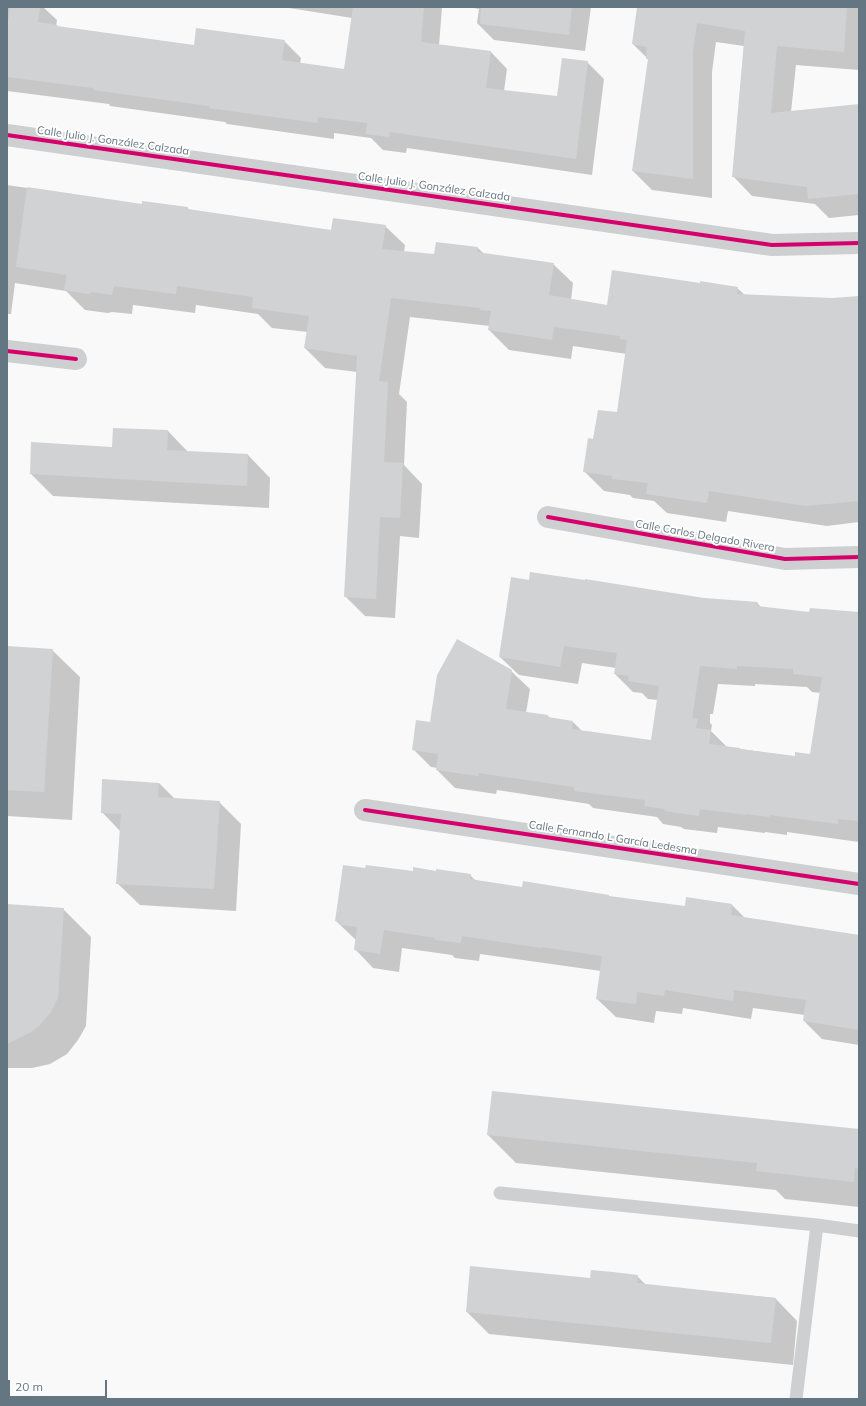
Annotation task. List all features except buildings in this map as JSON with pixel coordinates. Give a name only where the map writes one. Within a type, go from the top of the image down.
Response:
[{"type":"street","name":"Calle Julio J. González Calzada","points":[[7,135],[772,244],[859,243]]},
{"type":"street","points":[[7,351],[76,359]]},
{"type":"street","name":"Calle Carlos Delgado Rivera","points":[[548,517],[785,559],[859,557]]},
{"type":"street","name":"Calle Fernando L García Ledesma","points":[[365,810],[859,884]]},
{"type":"lane","points":[[500,1192],[817,1225],[859,1231]]},
{"type":"lane","points":[[796,1399],[817,1225]]},
{"type":"cycle path","points":[[7,135],[772,245],[859,243]]},
{"type":"cycle path","points":[[7,351],[76,359]]},
{"type":"cycle path","points":[[548,517],[785,559],[859,557]]},
{"type":"cycle path","points":[[365,810],[859,884]]}]
